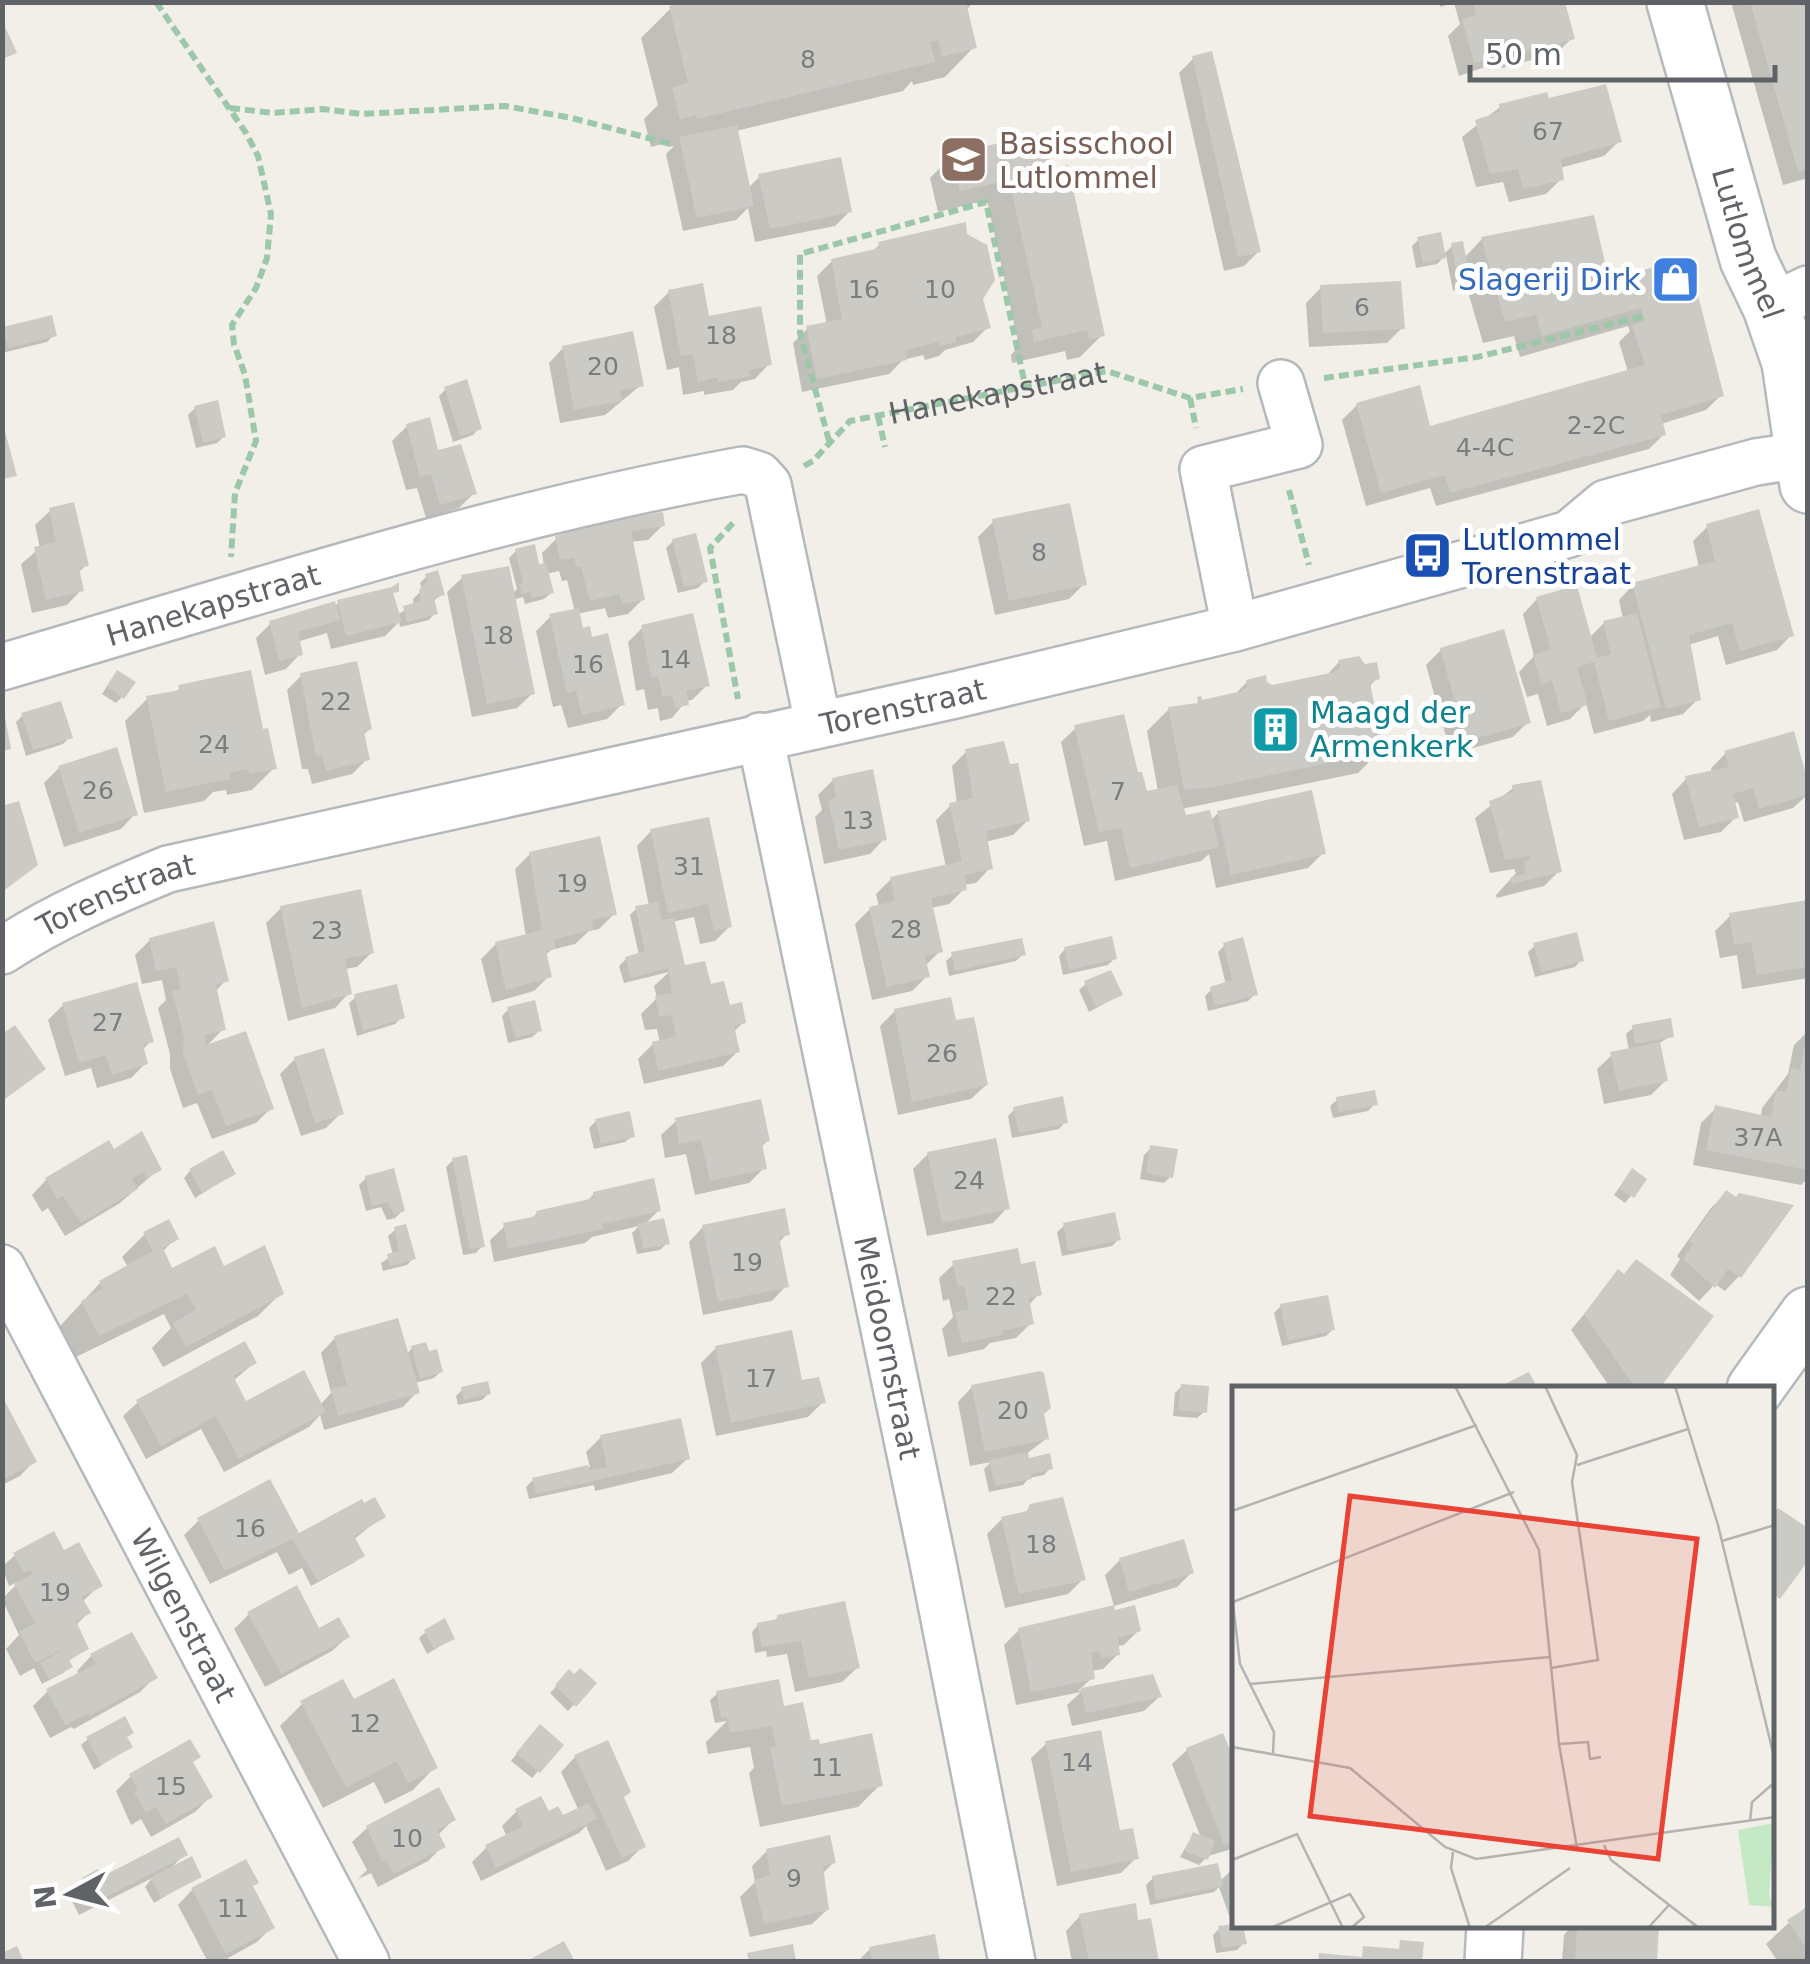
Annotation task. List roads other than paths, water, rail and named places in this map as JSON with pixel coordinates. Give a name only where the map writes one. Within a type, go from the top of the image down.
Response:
[{"type":"main road","name":"Lutlommel","points":[[1676,2],[1748,258],[1789,298],[1790,362],[1805,470]]},
{"type":"main road","points":[[1757,1386],[1808,1315]]},
{"type":"main road","points":[[1493,1962],[1495,1929]]},
{"type":"street","points":[[1235,628],[1204,469],[1299,444],[1281,383]]},
{"type":"street","name":"Torenstraat","points":[[2,952],[23,937],[168,869],[955,695],[1235,628],[1569,534],[1606,503],[1756,462],[1805,470]]},
{"type":"street","name":"Hanekapstraat","points":[[2,666],[438,540],[586,502],[743,470],[759,475],[768,485],[818,724]]},
{"type":"street","name":"Meidoornstraat","points":[[753,738],[921,1505],[1012,1962]]},
{"type":"street","name":"Wilgenstraat","points":[[2,1268],[366,1962]]},
{"type":"place","name":"Basisschool Lutlommel","points":[[964,160]]},
{"type":"place","name":"Slagerij Dirk","points":[[1676,279]]},
{"type":"place","name":"Lutlommel Torenstraat","points":[[1427,556]]},
{"type":"place","name":"Maagd der Armenkerk","points":[[1275,729]]}]
